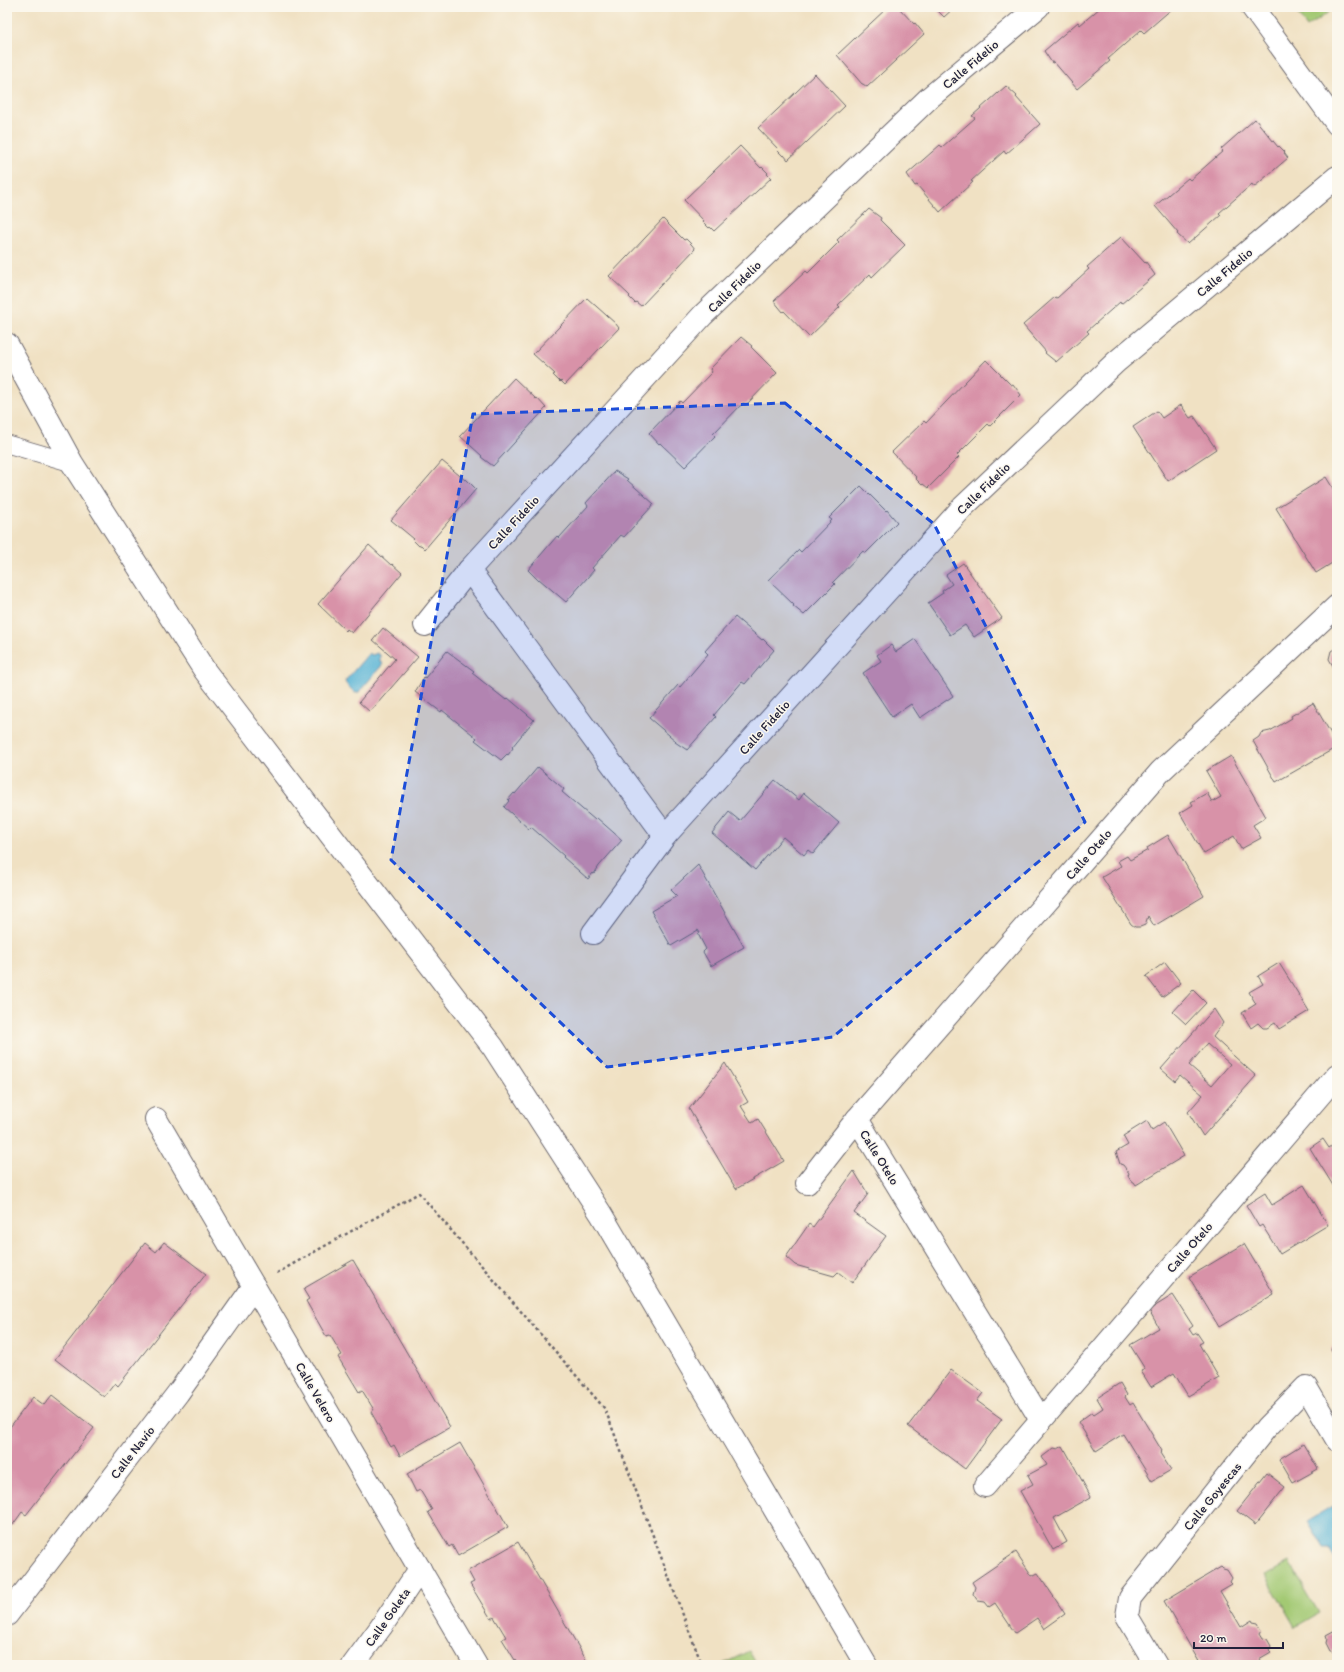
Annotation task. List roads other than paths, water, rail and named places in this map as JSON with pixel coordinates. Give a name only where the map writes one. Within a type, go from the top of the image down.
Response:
[{"type":"street","name":"Calle Fidelio","points":[[425,625],[468,570],[703,315],[929,98],[1038,7]]},
{"type":"street","points":[[1252,7],[1337,124]]},
{"type":"street","name":"Calle Fidelio","points":[[593,933],[665,836],[963,507],[1116,362],[1337,177]]},
{"type":"street","points":[[7,344],[72,463],[205,671],[493,1047],[601,1214],[866,1665]]},
{"type":"street","points":[[468,570],[665,836]]},
{"type":"street","name":"Calle Otelo","points":[[807,1183],[857,1119],[1161,771],[1337,606]]},
{"type":"street","name":"Calle Otelo","points":[[984,1486],[1337,1075]]},
{"type":"street","name":"Calle Velero","points":[[156,1119],[476,1665]]},
{"type":"street","name":"Calle Otelo","points":[[857,1119],[1041,1420]]},
{"type":"street","name":"Calle Navío","points":[[7,1615],[178,1393],[254,1286]]},
{"type":"street","name":"Calle Goyescas","points":[[1156,1665],[1127,1616],[1130,1598],[1262,1434],[1306,1387],[1337,1440]]},
{"type":"street","name":"Calle Goleta","points":[[353,1665],[381,1627],[420,1569]]},
{"type":"lane","points":[[7,444],[72,463]]},
{"type":"water","points":[[369,653],[372,655],[377,653],[380,655],[380,662],[383,664],[359,692],[355,693],[345,681]]},
{"type":"water","points":[[1334,1505],[1337,1510],[1337,1560],[1330,1548],[1323,1548],[1307,1521]]}]
